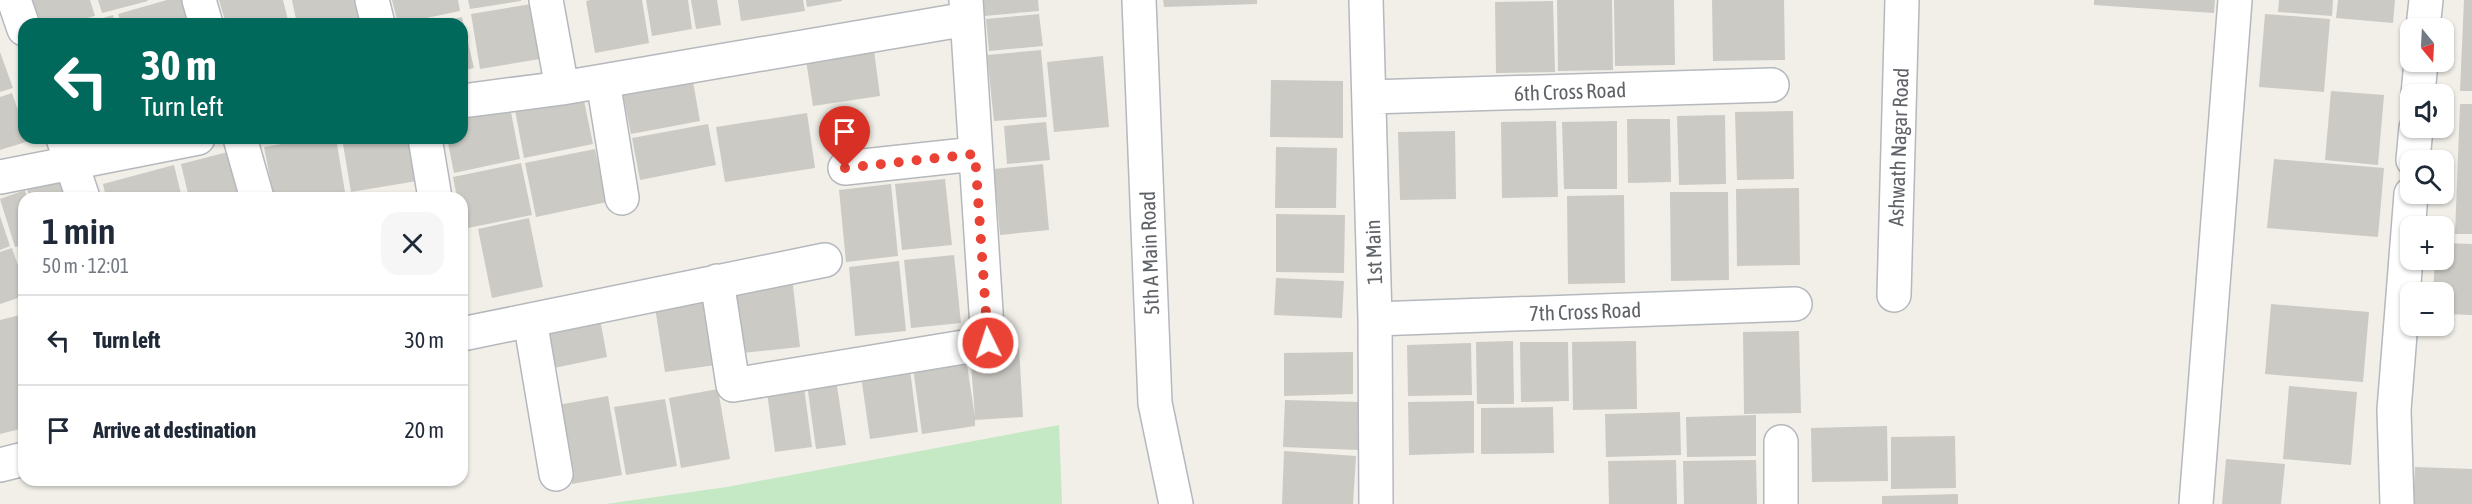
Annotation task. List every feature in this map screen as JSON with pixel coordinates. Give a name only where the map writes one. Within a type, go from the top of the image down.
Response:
[{"type":"street","points":[[14,0],[20,18]]},
{"type":"street","points":[[200,0],[205,18]]},
{"type":"street","points":[[372,0],[376,18]]},
{"type":"street","points":[[546,0],[562,88]]},
{"type":"street","name":"5th A Main Road","points":[[1139,0],[1155,403],[1176,504]]},
{"type":"street","name":"1st Main","points":[[1366,0],[1375,319],[1376,504]]},
{"type":"street","name":"Ashwath Nagar Road","points":[[1894,295],[1902,0]]},
{"type":"street","points":[[2196,504],[2235,0]]},
{"type":"street","points":[[2424,18],[2426,0]]},
{"type":"street","points":[[468,100],[603,81],[966,9],[988,343],[733,385],[717,281]]},
{"type":"street","points":[[603,81],[622,198]]},
{"type":"street","name":"6th Cross Road","points":[[1369,97],[1772,85]]},
{"type":"street","points":[[0,177],[67,151],[138,144]]},
{"type":"street","points":[[242,144],[255,192]]},
{"type":"street","points":[[426,144],[434,192]]},
{"type":"street","points":[[67,151],[81,192]]},
{"type":"street","points":[[845,168],[975,154]]},
{"type":"street","points":[[2397,504],[2394,410],[2410,204]]},
{"type":"street","points":[[468,333],[825,260]]},
{"type":"street","name":"7th Cross Road","points":[[1375,319],[1795,304]]},
{"type":"street","points":[[530,320],[556,474]]},
{"type":"street","points":[[1780,441],[1781,504]]},
{"type":"street","points":[[0,465],[18,460]]},
{"type":"green space","points":[[1059,425],[1062,504],[606,504],[727,487]]},
{"type":"building","points":[[24,0],[90,0],[95,16],[88,18],[29,18]]},
{"type":"building","points":[[98,0],[147,0],[148,1],[102,13]]},
{"type":"building","points":[[167,0],[182,0],[187,18],[119,18],[118,14]]},
{"type":"building","points":[[219,0],[283,0],[288,18],[224,18]]},
{"type":"building","points":[[292,0],[357,0],[362,18],[296,18]]},
{"type":"building","points":[[392,0],[458,0],[460,11],[427,18],[396,18]]},
{"type":"building","points":[[468,0],[521,0],[521,1],[470,9]]},
{"type":"building","points":[[642,0],[649,43],[595,53],[586,1]]},
{"type":"building","points":[[646,0],[688,0],[692,29],[652,36]]},
{"type":"building","points":[[691,0],[717,0],[721,25],[696,29]]},
{"type":"building","points":[[738,0],[803,0],[805,11],[741,21]]},
{"type":"building","points":[[806,0],[842,0],[842,1],[807,7]]},
{"type":"building","points":[[983,0],[1038,0],[1039,11],[984,16]]},
{"type":"building","points":[[1163,0],[1257,0],[1257,4],[1164,7]]},
{"type":"building","points":[[1557,0],[1612,0],[1613,70],[1558,71]]},
{"type":"building","points":[[1614,0],[1674,0],[1675,65],[1615,66]]},
{"type":"building","points":[[1712,0],[1784,0],[1785,60],[1713,61]]},
{"type":"building","points":[[2094,0],[2215,0],[2214,13],[2094,5]]},
{"type":"building","points":[[2279,0],[2333,0],[2332,16],[2278,12]]},
{"type":"building","points":[[2338,0],[2395,0],[2393,23],[2336,18]]},
{"type":"building","points":[[2464,0],[2472,0],[2472,91],[2460,91]]},
{"type":"building","points":[[1553,1],[1555,72],[1496,73],[1495,2]]},
{"type":"building","points":[[531,4],[540,59],[480,69],[471,14]]},
{"type":"building","points":[[1039,14],[1043,46],[989,51],[986,19]]},
{"type":"building","points":[[2265,14],[2330,19],[2324,92],[2259,87]]},
{"type":"building","points":[[468,42],[474,68],[468,70]]},
{"type":"building","points":[[874,50],[880,96],[813,106],[806,60]]},
{"type":"building","points":[[1041,50],[1047,117],[994,121],[987,55]]},
{"type":"building","points":[[0,52],[13,88],[0,92]]},
{"type":"building","points":[[1103,56],[1109,127],[1054,132],[1047,62]]},
{"type":"building","points":[[692,76],[700,121],[631,134],[622,90]]},
{"type":"building","points":[[1271,80],[1343,81],[1343,138],[1270,137]]},
{"type":"building","points":[[2331,91],[2384,95],[2378,165],[2325,160]]},
{"type":"building","points":[[12,93],[18,110],[19,144],[0,150],[0,97]]},
{"type":"building","points":[[583,96],[593,144],[524,158],[515,110]]},
{"type":"building","points":[[2460,104],[2472,104],[2472,234],[2455,234]]},
{"type":"building","points":[[510,107],[520,159],[454,173],[448,144],[468,144],[468,116]]},
{"type":"building","points":[[1793,111],[1794,179],[1737,180],[1735,112]]},
{"type":"building","points":[[807,113],[815,168],[725,182],[716,127]]},
{"type":"building","points":[[1725,115],[1726,184],[1679,185],[1677,116]]},
{"type":"building","points":[[1627,119],[1670,119],[1671,182],[1628,183]]},
{"type":"building","points":[[1556,121],[1558,197],[1502,198],[1501,122]]},
{"type":"building","points":[[1617,121],[1617,189],[1564,189],[1562,122]]},
{"type":"building","points":[[1046,122],[1050,160],[1007,164],[1004,126]]},
{"type":"building","points":[[708,124],[716,165],[640,180],[632,138]]},
{"type":"building","points":[[1455,131],[1456,199],[1400,200],[1398,132]]},
{"type":"building","points":[[282,144],[337,144],[345,192],[273,192],[264,147]]},
{"type":"building","points":[[343,144],[411,144],[417,181],[351,192]]},
{"type":"building","points":[[1276,147],[1337,148],[1336,208],[1275,208]]},
{"type":"building","points":[[595,149],[607,202],[536,217],[525,163]]},
{"type":"building","points":[[228,152],[238,192],[188,192],[181,164]]},
{"type":"building","points":[[2274,159],[2384,168],[2378,237],[2267,228]]},
{"type":"building","points":[[521,163],[532,215],[468,228],[468,192],[456,192],[453,177]]},
{"type":"building","points":[[1043,164],[1049,230],[1000,235],[994,169]]},
{"type":"building","points":[[174,165],[181,192],[105,192],[103,184]]},
{"type":"building","points":[[65,176],[70,192],[28,192],[27,189]]},
{"type":"building","points":[[945,179],[952,245],[902,250],[895,184]]},
{"type":"building","points":[[891,184],[898,256],[846,262],[839,190]]},
{"type":"building","points":[[1799,188],[1800,265],[1737,266],[1736,189]]},
{"type":"building","points":[[1670,192],[1728,192],[1729,280],[1671,281]]},
{"type":"building","points":[[18,193],[18,246],[15,247],[0,199]]},
{"type":"building","points":[[1624,195],[1625,283],[1568,284],[1567,196]]},
{"type":"building","points":[[1276,214],[1345,215],[1344,273],[1276,272]]},
{"type":"building","points":[[0,216],[10,246],[0,250]]},
{"type":"building","points":[[529,218],[543,287],[492,298],[478,229]]},
{"type":"building","points":[[2454,243],[2472,244],[2472,315],[2454,314],[2454,282],[2434,282],[2434,270],[2454,270]]},
{"type":"building","points":[[12,248],[18,266],[18,298],[0,304],[0,252]]},
{"type":"building","points":[[954,255],[961,323],[911,328],[904,260]]},
{"type":"building","points":[[899,261],[906,331],[855,336],[849,267]]},
{"type":"building","points":[[792,277],[800,347],[742,353],[734,283]]},
{"type":"building","points":[[1276,278],[1344,281],[1342,318],[1274,315]]},
{"type":"building","points":[[705,294],[716,365],[665,372],[654,301]]},
{"type":"building","points":[[2271,304],[2369,312],[2363,382],[2265,374]]},
{"type":"building","points":[[18,316],[18,430],[0,434],[0,320]]},
{"type":"building","points":[[600,319],[607,357],[554,368],[546,330]]},
{"type":"building","points":[[1799,331],[1801,413],[1744,414],[1743,332]]},
{"type":"building","points":[[1513,341],[1514,404],[1477,404],[1476,342]]},
{"type":"building","points":[[1636,341],[1637,409],[1573,410],[1572,342]]},
{"type":"building","points":[[1520,342],[1568,342],[1569,401],[1521,402]]},
{"type":"building","points":[[1471,343],[1472,395],[1408,396],[1407,345]]},
{"type":"building","points":[[1019,347],[1023,417],[975,420],[975,426],[922,434],[912,360],[965,352],[975,417],[970,350]]},
{"type":"building","points":[[1353,352],[1353,394],[1284,396],[1284,353]]},
{"type":"building","points":[[909,362],[918,432],[870,439],[860,369]]},
{"type":"building","points":[[835,373],[846,445],[816,449],[806,377]]},
{"type":"building","points":[[803,380],[812,447],[775,452],[766,385]]},
{"type":"building","points":[[2289,386],[2357,392],[2351,465],[2283,459]]},
{"type":"building","points":[[718,389],[730,459],[681,468],[669,398]]},
{"type":"building","points":[[608,396],[622,475],[572,484],[558,405]]},
{"type":"building","points":[[665,399],[677,466],[626,475],[614,407]]},
{"type":"building","points":[[1285,400],[1360,402],[1358,450],[1283,447]]},
{"type":"building","points":[[1474,401],[1474,453],[1409,455],[1408,402]]},
{"type":"building","points":[[1553,407],[1554,453],[1481,454],[1481,408]]},
{"type":"building","points":[[1680,412],[1681,455],[1606,457],[1605,414]]},
{"type":"building","points":[[1756,415],[1756,456],[1687,457],[1686,417]]},
{"type":"building","points":[[1887,426],[1888,481],[1812,482],[1811,428]]},
{"type":"building","points":[[1955,436],[1956,488],[1891,489],[1891,437]]},
{"type":"building","points":[[1284,451],[1356,456],[1353,504],[1282,504]]},
{"type":"building","points":[[2226,459],[2285,464],[2281,504],[2222,504]]},
{"type":"building","points":[[1676,460],[1677,504],[1609,504],[1608,461]]},
{"type":"building","points":[[1756,460],[1757,504],[1684,504],[1683,461]]},
{"type":"building","points":[[2415,467],[2472,469],[2472,504],[2413,504]]},
{"type":"building","points":[[1958,494],[1958,504],[1882,504],[1882,496]]},
{"type":"route","points":[[845,168],[975,154],[988,343]]}]
